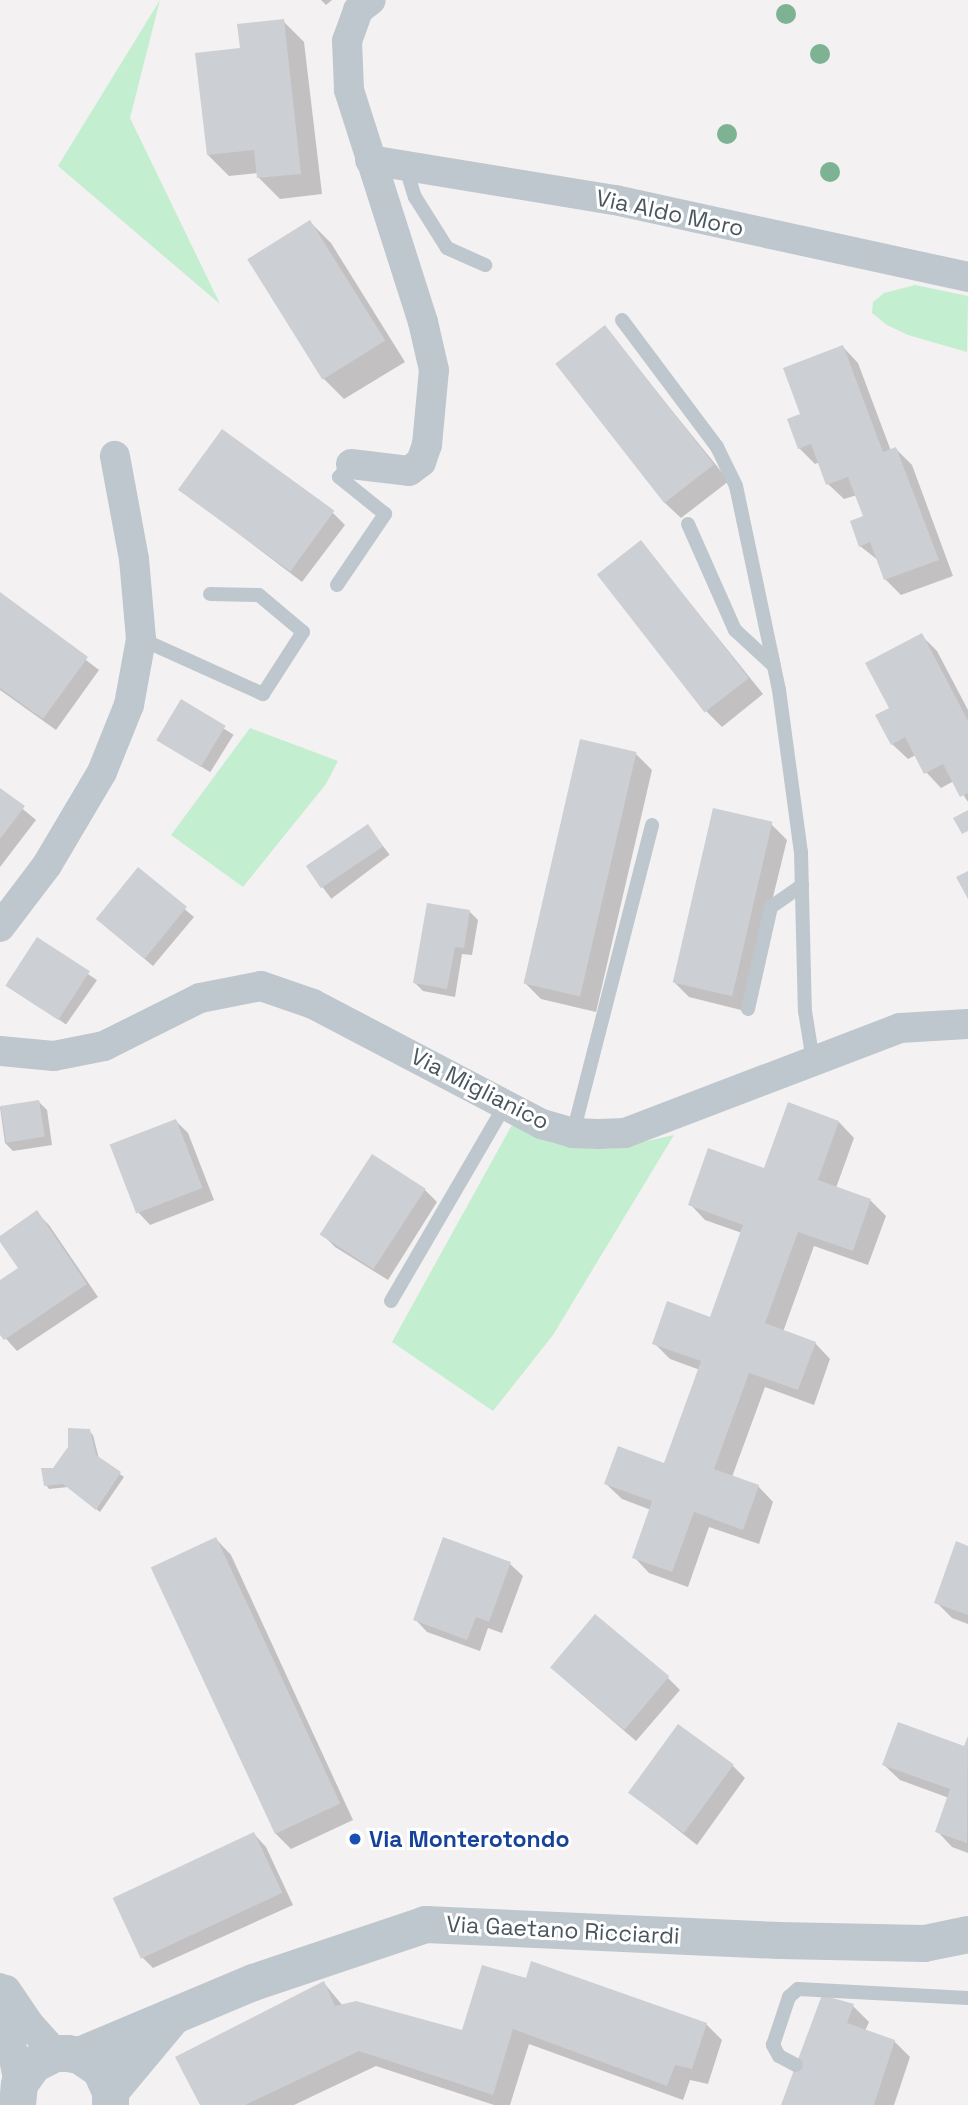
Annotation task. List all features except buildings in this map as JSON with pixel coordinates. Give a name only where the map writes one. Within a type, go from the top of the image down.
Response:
[{"type":"street","points":[[351,464],[409,471],[421,462],[427,445],[434,370],[423,322],[349,90],[347,41],[358,10],[371,0]]},
{"type":"street","name":"Via Aldo Moro","points":[[370,160],[615,201],[968,277]]},
{"type":"street","points":[[0,927],[47,865],[102,772],[129,705],[141,639],[134,559],[115,456]]},
{"type":"street","name":"Via Miglianico","points":[[0,1051],[54,1056],[104,1046],[200,998],[261,986],[313,1004],[542,1124],[573,1133],[625,1133],[900,1028],[968,1024]]},
{"type":"street","name":"Via Gaetano Ricciardi","points":[[26,2076],[253,1982],[425,1924],[924,1943],[968,1934]]},
{"type":"street","points":[[0,1980],[29,2024],[26,2076]]},
{"type":"street","points":[[0,1988],[26,2076]]},
{"type":"street","name":"Via Gaetano Ricciardi","points":[[110,2098],[173,2015]]},
{"type":"street","points":[[26,2076],[100,2069],[110,2098]]},
{"type":"lane","points":[[405,165],[415,197],[447,248],[485,265]]},
{"type":"lane","points":[[622,320],[717,447],[736,486],[774,666],[799,839],[806,1010],[813,1061]]},
{"type":"lane","points":[[337,585],[385,514],[339,477],[351,464]]},
{"type":"lane","points":[[688,524],[735,629],[774,666]]},
{"type":"lane","points":[[141,639],[263,694],[303,632],[259,595],[210,594]]},
{"type":"lane","points":[[573,1133],[652,825]]},
{"type":"lane","points":[[748,1009],[771,906],[802,885]]},
{"type":"lane","points":[[391,1301],[505,1105]]},
{"type":"lane","points":[[796,2065],[779,2056],[774,2045],[789,1997],[798,1989],[968,1998]]},
{"type":"green space","points":[[160,0],[130,118],[220,304],[58,166]]},
{"type":"green space","points":[[915,285],[968,296],[967,352],[908,335],[887,325],[872,313],[873,302],[884,293]]},
{"type":"green space","points":[[250,728],[338,761],[326,784],[243,887],[171,835]]},
{"type":"green space","points":[[512,1125],[553,1143],[596,1149],[616,1148],[674,1135],[553,1335],[493,1411],[392,1342]]},
{"type":"place","name":"Via Monterotondo","points":[[355,1839]]}]
